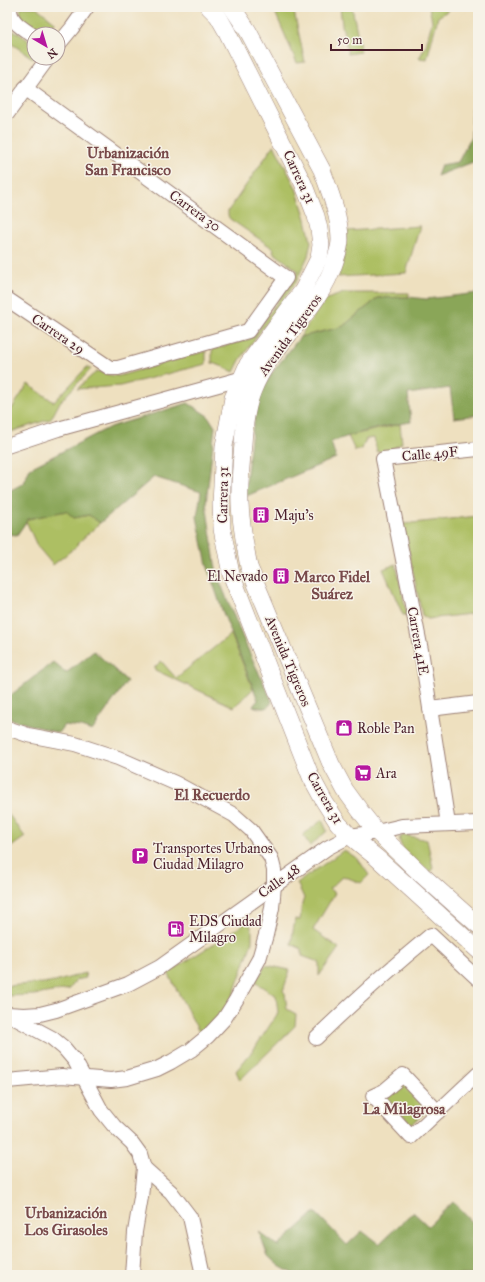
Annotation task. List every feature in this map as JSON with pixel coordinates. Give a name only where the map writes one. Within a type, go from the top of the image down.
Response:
[{"type":"main road","name":"Carrera 31","points":[[209,7],[218,16],[226,30],[303,183],[316,216],[320,240],[319,258],[308,282],[248,364],[240,379],[233,398],[224,446],[222,484],[222,529],[231,574],[311,777],[338,823],[350,836],[377,858],[478,950]]},
{"type":"main road","name":"Avenida Tigreros","points":[[234,8],[248,31],[322,170],[329,188],[339,227],[340,243],[333,267],[323,290],[278,348],[252,391],[245,420],[240,474],[240,504],[243,534],[249,567],[331,764],[345,790],[377,832],[422,876],[478,926]]},
{"type":"street","points":[[66,35],[87,7]]},
{"type":"street","points":[[10,14],[26,29]]},
{"type":"street","points":[[7,114],[40,66]]},
{"type":"street","name":"Carrera 30","points":[[25,88],[286,278],[248,331],[118,368],[110,368]]},
{"type":"street","name":"Carrera 29","points":[[7,299],[110,368]]},
{"type":"street","points":[[7,446],[58,429],[240,379]]},
{"type":"street","name":"Calle 49F","points":[[383,458],[478,449]]},
{"type":"street","name":"Carrera 41E","points":[[383,458],[421,650],[448,824]]},
{"type":"street","points":[[430,709],[478,703]]},
{"type":"street","points":[[7,728],[28,735],[75,744],[118,758],[175,783],[234,814],[252,830],[271,858],[274,870],[272,908],[259,959],[224,1019],[208,1036],[191,1050],[172,1062],[142,1074],[111,1080],[62,1076],[7,1081]]},
{"type":"street","name":"Calle 48","points":[[7,1014],[40,1014],[56,1010],[128,984],[160,967],[327,848],[350,836],[402,826],[478,823]]},
{"type":"street","points":[[316,1038],[375,982],[431,935],[478,979]]},
{"type":"street","points":[[7,1014],[52,1038],[64,1048],[75,1061],[101,1110],[114,1126],[132,1143],[140,1154],[144,1168],[135,1232],[132,1275]]},
{"type":"street","points":[[438,1112],[403,1075],[384,1091],[373,1096],[411,1137],[438,1112],[478,1074]]},
{"type":"street","points":[[144,1168],[171,1192],[190,1217],[203,1275]]},
{"type":"green space","points":[[21,7],[36,7],[55,22],[53,26],[28,26],[22,17]]},
{"type":"green space","points":[[265,7],[293,7],[305,62],[297,63],[275,12]]},
{"type":"green space","points":[[340,7],[352,7],[361,52],[348,54]]},
{"type":"green space","points":[[429,7],[453,7],[438,17],[427,59],[419,58],[426,46],[432,21]]},
{"type":"green space","points":[[7,31],[12,31],[26,39],[26,54],[9,42],[7,43]]},
{"type":"green space","points":[[478,84],[478,160],[437,176],[441,165],[458,162],[471,137],[472,109]]},
{"type":"green space","points":[[274,145],[296,188],[306,219],[311,242],[308,256],[296,282],[240,360],[234,372],[212,363],[212,351],[214,349],[249,339],[254,336],[298,271],[273,252],[274,249],[230,219],[228,216],[228,211]]},
{"type":"green space","points":[[420,226],[406,273],[338,277],[343,261],[347,231]]},
{"type":"green space","points":[[344,293],[409,293],[409,297],[378,298],[342,327],[300,337],[324,300]]},
{"type":"green space","points":[[478,293],[478,415],[454,418],[450,388],[408,394],[411,422],[370,430],[331,442],[336,458],[244,497],[252,431],[260,395],[271,374],[300,337],[342,327],[378,298],[409,297],[426,299]]},
{"type":"green space","points":[[206,351],[206,364],[120,386],[77,389],[97,371],[109,375],[119,376]]},
{"type":"green space","points":[[87,367],[91,369],[60,402],[51,419],[7,433],[7,416],[28,384],[54,402]]},
{"type":"green space","points":[[188,403],[208,416],[215,427],[206,503],[215,563],[218,577],[245,643],[272,701],[269,706],[264,708],[253,706],[258,700],[222,610],[207,565],[197,517],[201,492],[154,477],[100,523],[89,515],[74,518],[66,511],[28,519],[17,535],[7,534],[7,492],[24,483],[30,468],[110,427]]},
{"type":"green space","points":[[400,424],[402,443],[389,451],[377,452],[374,438],[366,439],[362,449],[355,451],[348,436]]},
{"type":"green space","points":[[66,510],[74,518],[89,515],[100,523],[79,542],[78,545],[53,565],[37,546],[26,521],[28,519]]},
{"type":"green space","points":[[478,516],[478,613],[428,619],[422,615],[403,524]]},
{"type":"green space","points":[[396,564],[407,615],[403,615],[383,569]]},
{"type":"green space","points":[[231,634],[253,689],[234,707],[155,670],[155,667],[161,661],[176,678]]},
{"type":"green space","points":[[94,651],[127,681],[92,731],[81,727],[64,725],[58,733],[7,718],[7,698],[53,662],[66,673]]},
{"type":"green space","points":[[7,812],[25,837],[7,850]]},
{"type":"green space","points":[[322,820],[327,831],[310,846],[303,835]]},
{"type":"green space","points":[[405,835],[427,840],[433,868],[430,872],[405,851],[400,842],[400,837]]},
{"type":"green space","points":[[344,850],[358,859],[369,875],[361,883],[343,876],[329,889],[335,893],[313,930],[339,948],[319,976],[319,962],[302,956],[302,949],[291,944],[295,919],[300,920],[304,898],[297,883]]},
{"type":"green space","points":[[249,921],[252,931],[252,942],[232,999],[219,1019],[199,1032],[168,973]]},
{"type":"green space","points":[[266,965],[290,970],[283,991],[285,993],[287,1009],[296,1014],[295,1026],[240,1080],[236,1071],[254,1049],[278,1013],[276,996],[255,982]]},
{"type":"green space","points":[[85,973],[86,978],[76,980],[70,989],[34,995],[7,996],[7,986],[55,982]]},
{"type":"green space","points":[[403,1082],[428,1110],[411,1125],[387,1098]]},
{"type":"green space","points":[[453,1202],[478,1228],[478,1275],[295,1275],[279,1266],[268,1256],[259,1232],[278,1246],[315,1212],[347,1245],[362,1231],[379,1244],[413,1212],[428,1226]]},
{"type":"place","name":"Maju's","points":[[261,515]]},
{"type":"place","name":"El Nevado","points":[[281,576]]},
{"type":"place","name":"Roble Pan","points":[[344,728]]},
{"type":"place","name":"Ara","points":[[363,773]]},
{"type":"place","name":"Transportes Urbanos Ciudad Milagro","points":[[140,856]]},
{"type":"place","name":"EDS Ciudad Milagro","points":[[176,929]]},
{"type":"district","name":"Urbanización San Francisco","points":[[128,162]]},
{"type":"district","name":"Marco Fidel Suárez","points":[[332,586]]},
{"type":"district","name":"El Recuerdo","points":[[212,795]]},
{"type":"district","name":"La Milagrosa","points":[[404,1109]]},
{"type":"district","name":"Urbanización Los Girasoles","points":[[66,1222]]}]
